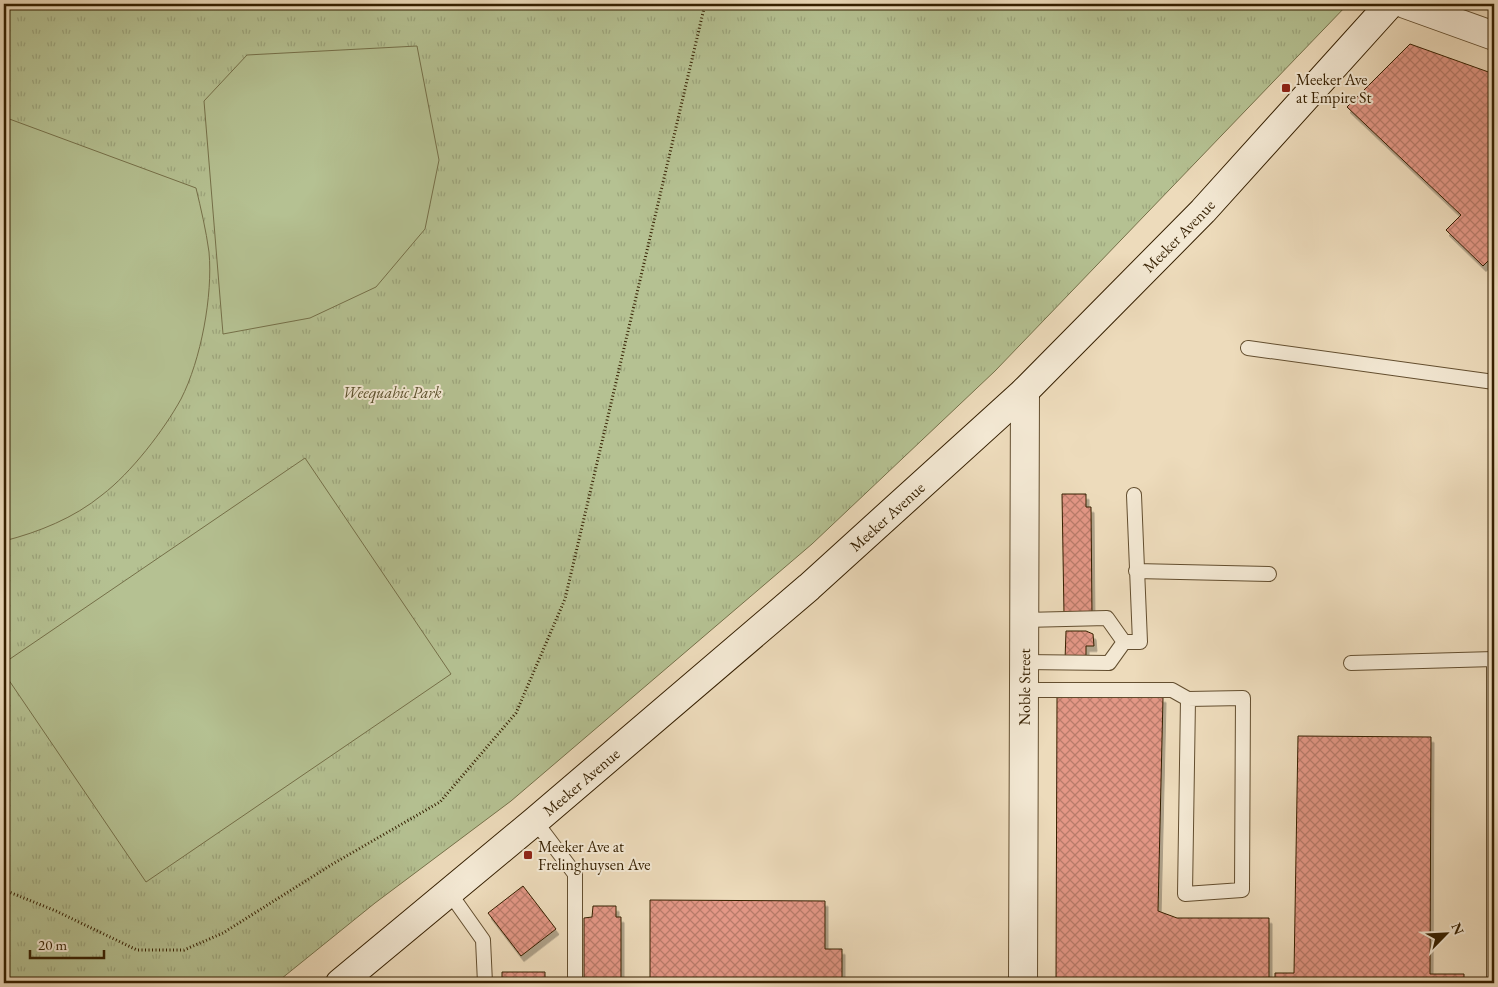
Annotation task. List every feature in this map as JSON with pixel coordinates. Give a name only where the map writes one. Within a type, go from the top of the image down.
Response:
[{"type":"main road","name":"Meeker Avenue","points":[[340,983],[535,822],[809,587],[1024,391],[1204,211],[1390,4]]},
{"type":"main road","points":[[1405,4],[1494,36]]},
{"type":"main road","name":"Noble Street","points":[[1023,983],[1024,391]]},
{"type":"lane","points":[[1248,348],[1494,382]]},
{"type":"lane","points":[[1124,642],[1140,642],[1134,494]]},
{"type":"lane","points":[[1136,571],[1269,574]]},
{"type":"lane","points":[[1024,620],[1108,618],[1124,642]]},
{"type":"lane","points":[[1024,662],[1109,663],[1124,642]]},
{"type":"lane","points":[[1351,663],[1494,658],[1494,983]]},
{"type":"lane","points":[[1024,690],[1172,690],[1188,699],[1243,698],[1242,890],[1185,894],[1188,699]]},
{"type":"lane","points":[[535,822],[575,874],[574,983]]},
{"type":"lane","points":[[449,892],[483,940],[485,983]]},
{"type":"path","points":[[4,890],[56,911],[137,950],[184,950],[222,934],[331,865],[440,802],[516,713],[565,599],[705,4]]},
{"type":"green space","name":"Weequahic Park","points":[[4,4],[1348,4],[995,371],[812,544],[511,801],[375,903],[276,983],[4,983]]},
{"type":"green space","points":[[417,46],[439,160],[425,229],[376,287],[310,318],[223,334],[204,101],[247,55]]},
{"type":"green space","points":[[4,117],[196,188],[209,252],[210,269],[207,307],[200,347],[181,399],[166,424],[124,475],[113,486],[80,511],[56,523],[4,541]]},
{"type":"green space","points":[[305,458],[451,674],[146,882],[4,673],[4,663]]},
{"type":"building","points":[[1410,44],[1494,74],[1494,255],[1483,266],[1446,230],[1461,215],[1347,107]]},
{"type":"building","points":[[1062,494],[1086,494],[1086,507],[1091,507],[1092,615],[1064,615]]},
{"type":"building","points":[[1066,631],[1086,631],[1093,634],[1094,646],[1086,646],[1086,659],[1065,660]]},
{"type":"building","points":[[1057,697],[1163,697],[1158,911],[1177,918],[1269,918],[1269,983],[1056,983]]},
{"type":"building","points":[[1298,736],[1431,737],[1430,974],[1464,974],[1464,983],[1275,983],[1275,973],[1294,973]]},
{"type":"building","points":[[523,886],[556,929],[521,956],[488,913]]},
{"type":"building","points":[[650,900],[825,901],[825,949],[842,949],[842,983],[650,983]]},
{"type":"building","points":[[593,906],[616,906],[616,917],[621,917],[621,983],[584,983],[584,918],[592,917]]},
{"type":"building","points":[[502,972],[545,972],[545,983],[502,983]]},
{"type":"place","name":"Meeker Ave at Empire St","points":[[1286,88]]},
{"type":"place","name":"Meeker Ave at Frelinghuysen Ave","points":[[528,855]]}]
